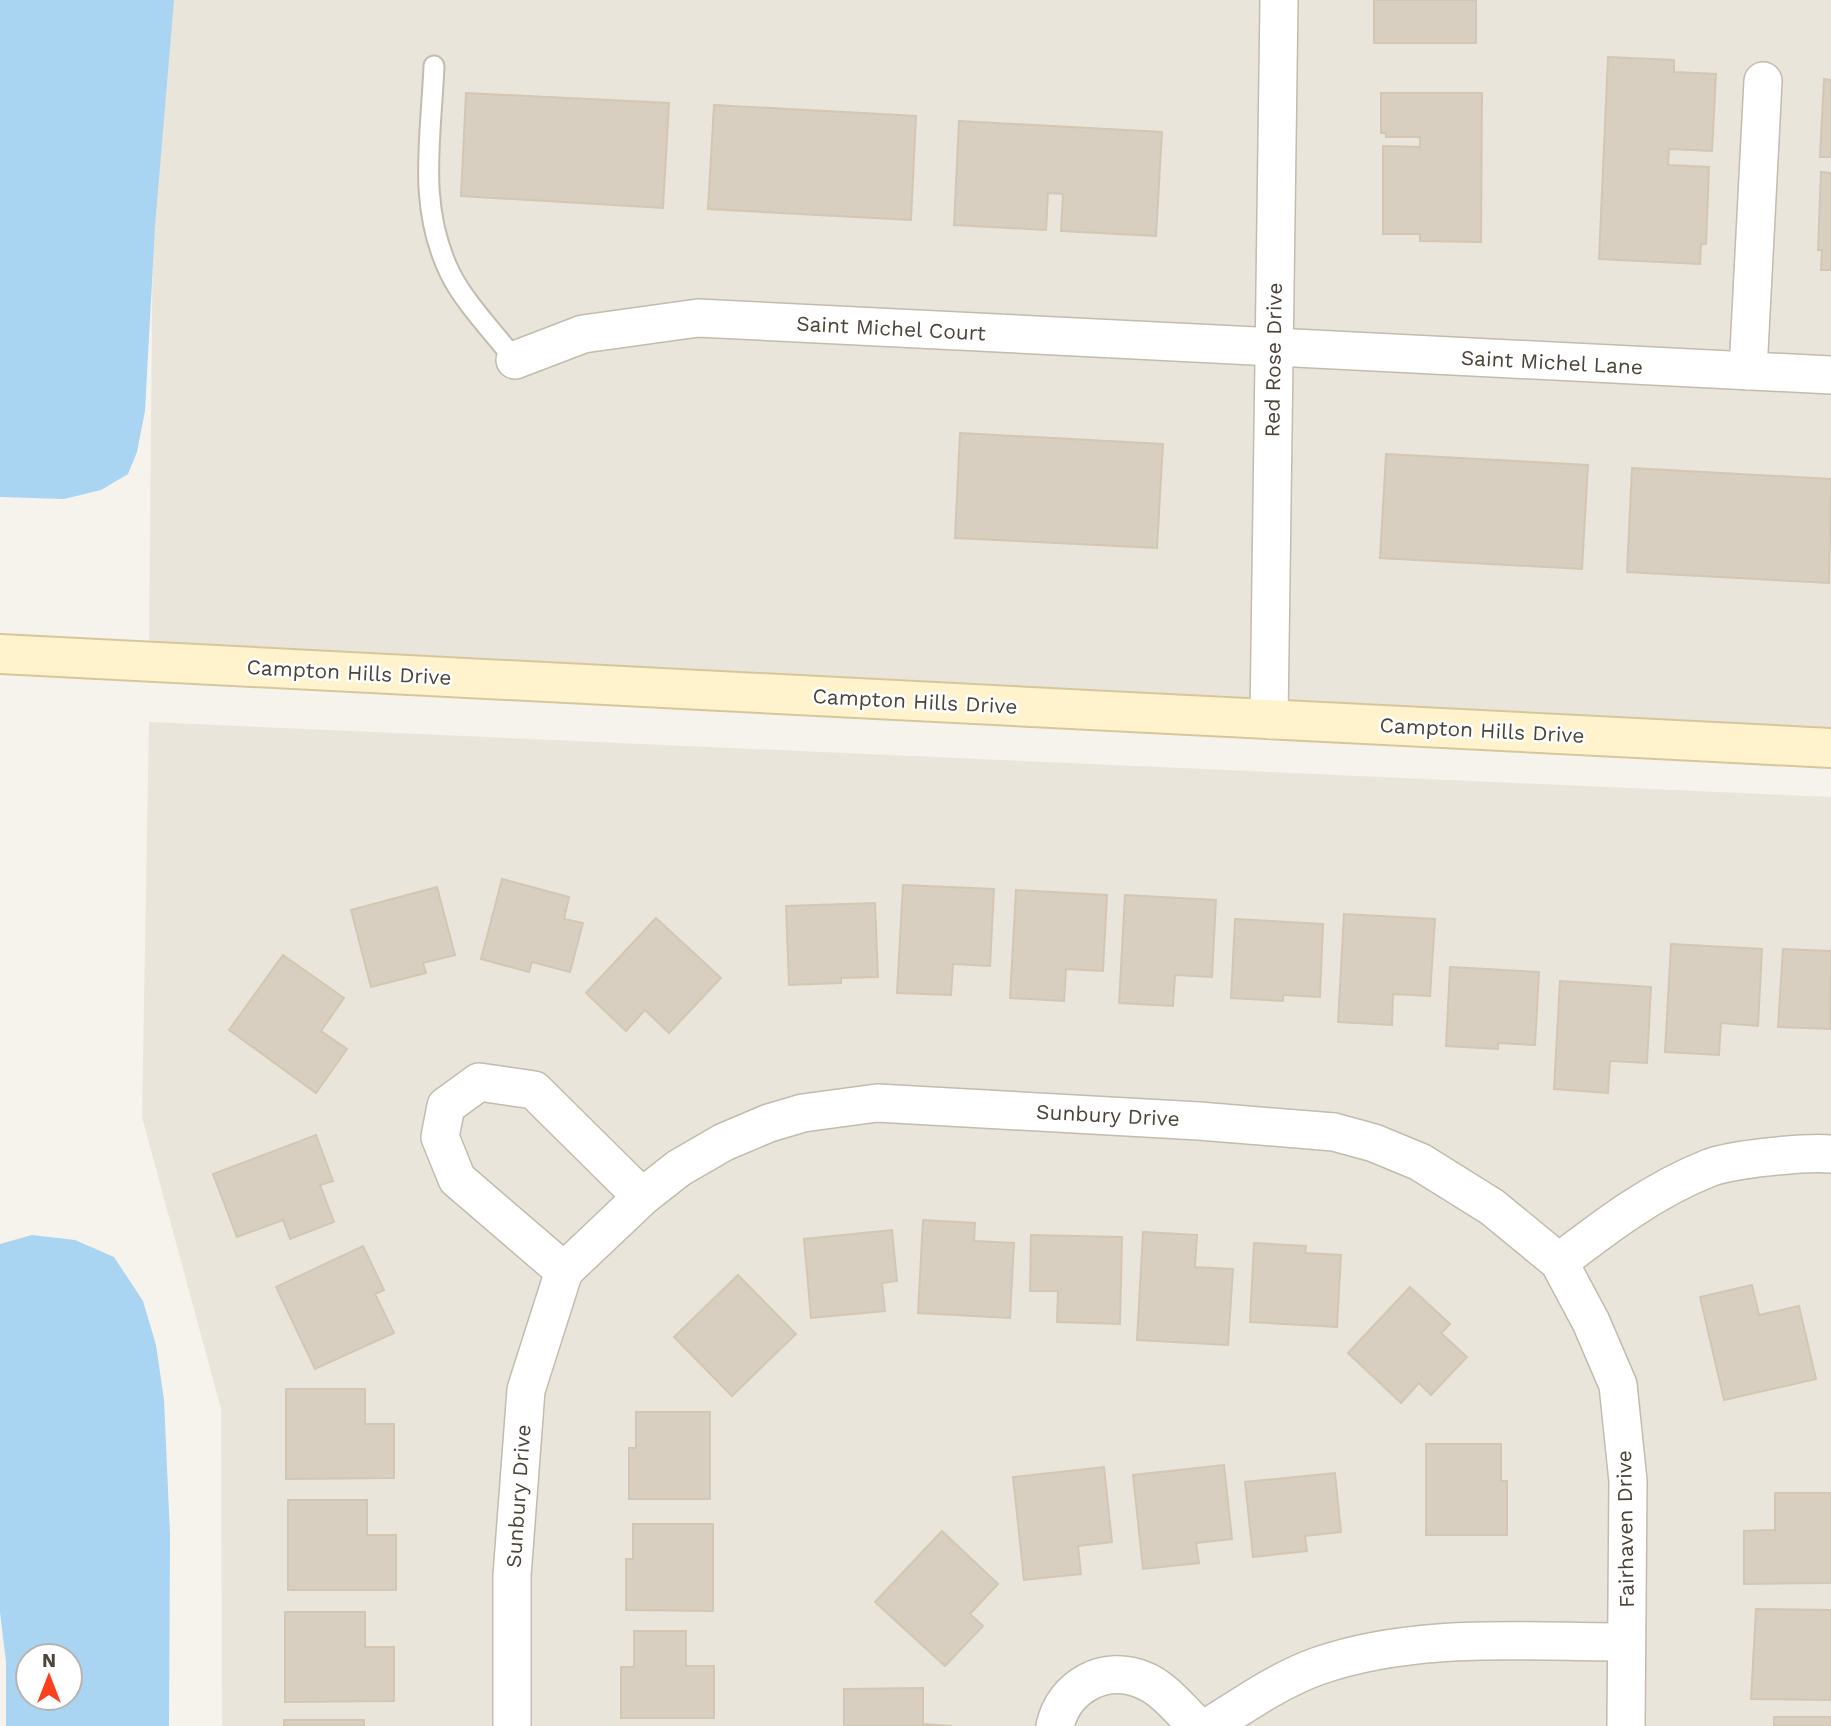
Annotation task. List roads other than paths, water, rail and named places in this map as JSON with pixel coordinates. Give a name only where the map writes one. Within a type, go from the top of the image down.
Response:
[{"type":"street","name":"Red Rose Drive","points":[[1269,720],[1279,0]]},
{"type":"street","points":[[1748,371],[1763,80]]},
{"type":"street","name":"Saint Michel Court","points":[[514,360],[583,334],[698,318],[1273,348]]},
{"type":"street","name":"Saint Michel Lane","points":[[1273,348],[1831,375]]},
{"type":"street","name":"Campton Hills Drive","points":[[0,654],[1831,748]]},
{"type":"street","points":[[564,1271],[457,1179],[440,1137],[446,1106],[479,1082],[534,1090],[642,1197]]},
{"type":"street","name":"Sunbury Drive","points":[[512,1726],[512,1576],[526,1390],[564,1271],[642,1197],[679,1168],[724,1142],[803,1113],[846,1106],[904,1103],[1334,1132],[1374,1143],[1420,1162],[1492,1207],[1559,1262]]},
{"type":"street","points":[[1559,1262],[1626,1211],[1710,1167],[1809,1153],[1831,1154]]},
{"type":"street","name":"Fairhaven Drive","points":[[1559,1262],[1591,1322],[1618,1385],[1628,1481],[1626,1726]]},
{"type":"street","points":[[1210,1726],[1284,1680],[1317,1666],[1395,1646],[1436,1643],[1626,1642]]},
{"type":"street","points":[[1055,1726],[1058,1713],[1069,1696],[1085,1682],[1104,1675],[1125,1674],[1145,1680],[1197,1726]]},
{"type":"lane","points":[[434,66],[427,201],[431,226],[451,276],[514,360]]},
{"type":"water","points":[[0,0],[174,0],[155,226],[145,411],[137,452],[128,474],[101,490],[64,499],[0,497]]},
{"type":"water","points":[[32,1235],[75,1240],[114,1257],[143,1301],[156,1345],[164,1400],[170,1534],[169,1726],[6,1726],[6,1662],[0,1612],[0,1244]]}]
